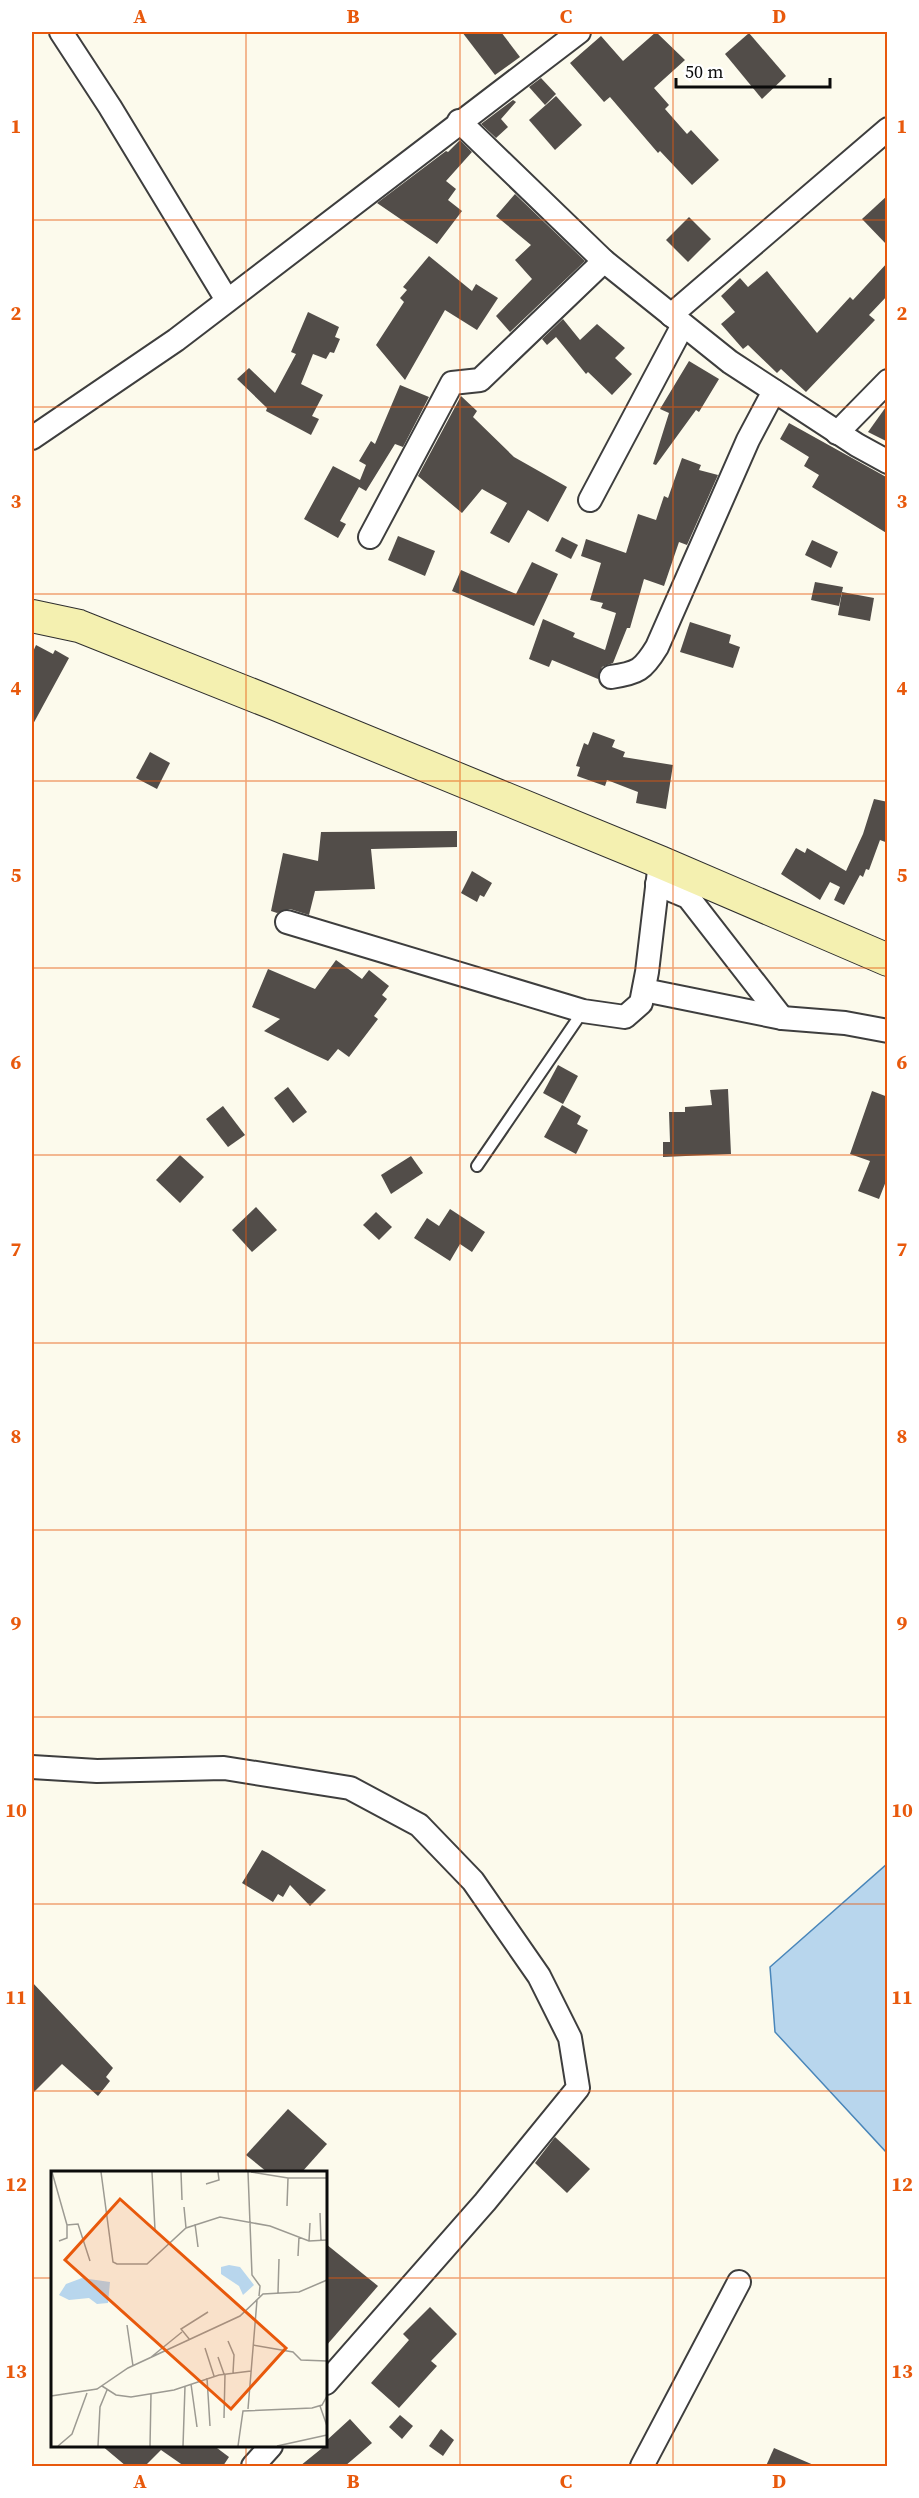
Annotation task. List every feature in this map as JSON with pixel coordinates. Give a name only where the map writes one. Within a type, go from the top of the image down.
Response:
[{"type":"street","points":[[61,32],[110,106],[227,300]]},
{"type":"street","points":[[32,438],[176,340],[459,121],[579,32]]},
{"type":"street","points":[[459,121],[604,261],[677,320],[730,362],[837,433],[888,462]]},
{"type":"street","points":[[590,500],[677,320],[888,129]]},
{"type":"street","points":[[370,537],[452,383],[480,380],[604,261]]},
{"type":"street","points":[[837,433],[888,381]]},
{"type":"street","points":[[611,677],[634,674],[646,665],[657,647],[748,440],[774,391]]},
{"type":"street","points":[[32,616],[79,626],[659,873],[888,960]]},
{"type":"street","points":[[287,922],[583,1011],[625,1017],[641,1003],[659,873]]},
{"type":"street","points":[[659,873],[688,897],[782,1018]]},
{"type":"street","points":[[644,990],[782,1018],[845,1023],[888,1031]]},
{"type":"street","points":[[32,1767],[97,1771],[224,1768],[350,1788],[419,1825],[473,1881],[539,1976],[570,2038],[578,2088],[485,2202],[327,2382]]},
{"type":"street","points":[[642,2466],[739,2282]]},
{"type":"street","points":[[253,2466],[269,2447]]},
{"type":"lane","points":[[477,1167],[583,1011]]},
{"type":"water","points":[[887,1864],[887,2153],[775,2032],[770,1967]]},
{"type":"building","points":[[462,32],[501,32],[520,57],[495,75]]},
{"type":"building","points":[[656,32],[685,60],[654,88],[669,105],[665,109],[687,134],[691,130],[719,160],[692,185],[660,151],[658,153],[610,97],[604,102],[570,63],[601,36],[623,61]]},
{"type":"building","points":[[749,33],[786,76],[762,99],[725,54]]},
{"type":"building","points":[[541,78],[556,94],[545,105],[529,87]]},
{"type":"building","points":[[556,96],[582,125],[555,150],[529,120]]},
{"type":"building","points":[[513,100],[516,102],[501,119],[508,127],[496,138],[481,124]]},
{"type":"building","points":[[460,140],[472,152],[446,181],[456,189],[448,200],[462,211],[437,244],[377,203],[446,151],[448,152]]},
{"type":"building","points":[[515,194],[585,261],[510,332],[496,316],[532,279],[515,260],[531,245],[496,216]]},
{"type":"building","points":[[888,195],[888,246],[862,219]]},
{"type":"building","points":[[689,217],[711,239],[688,262],[666,240]]},
{"type":"building","points":[[429,256],[472,291],[476,284],[498,298],[477,330],[445,310],[405,380],[376,345],[404,302],[400,298],[407,290],[403,287]]},
{"type":"building","points":[[888,262],[888,295],[869,315],[875,320],[806,392],[781,369],[777,373],[748,345],[743,349],[721,324],[735,312],[721,296],[740,278],[748,287],[767,271],[817,333],[850,297],[853,300]]},
{"type":"building","points":[[308,312],[339,327],[335,337],[340,339],[334,353],[330,352],[326,359],[313,354],[301,384],[323,395],[312,416],[319,419],[311,435],[266,411],[267,408],[237,379],[249,368],[275,393],[296,354],[291,352]]},
{"type":"building","points":[[563,319],[580,340],[597,324],[625,348],[615,358],[632,374],[612,395],[588,372],[586,374],[556,337],[547,345],[542,339]]},
{"type":"building","points":[[689,361],[719,379],[699,412],[696,410],[656,465],[653,464],[669,413],[660,409]]},
{"type":"building","points":[[400,385],[429,397],[403,447],[395,444],[366,491],[359,487],[340,521],[346,524],[338,538],[304,519],[333,466],[360,480],[366,465],[359,461],[371,441],[375,444]]},
{"type":"building","points":[[461,396],[477,411],[473,417],[514,457],[567,487],[548,522],[528,510],[509,543],[490,533],[507,503],[482,489],[462,513],[418,476]]},
{"type":"building","points":[[888,404],[888,442],[868,432]]},
{"type":"building","points":[[789,423],[888,478],[888,534],[812,487],[819,475],[804,466],[809,457],[780,439]]},
{"type":"building","points":[[682,458],[701,465],[699,470],[718,475],[687,545],[679,542],[664,586],[644,579],[630,628],[627,628],[613,663],[602,667],[598,679],[552,660],[549,667],[529,659],[543,619],[575,633],[573,637],[605,650],[616,613],[601,608],[603,603],[590,600],[601,563],[581,556],[586,539],[626,553],[638,514],[656,520],[664,496],[668,498]]},
{"type":"building","points":[[398,536],[435,551],[425,576],[388,560]]},
{"type":"building","points":[[562,537],[578,545],[571,559],[555,551]]},
{"type":"building","points":[[812,540],[838,552],[831,568],[805,555]]},
{"type":"building","points":[[532,562],[558,574],[534,626],[452,591],[461,570],[516,594]]},
{"type":"building","points":[[815,582],[843,587],[839,606],[811,600]]},
{"type":"building","points":[[842,592],[874,598],[870,621],[838,615]]},
{"type":"building","points":[[690,622],[731,635],[729,643],[740,647],[733,668],[680,652]]},
{"type":"building","points":[[36,645],[53,654],[55,650],[69,658],[32,726],[32,654]]},
{"type":"building","points":[[593,732],[615,740],[612,747],[625,752],[623,757],[673,765],[666,809],[636,803],[638,792],[607,780],[605,786],[577,776],[580,767],[576,766],[584,743],[588,745]]},
{"type":"building","points":[[150,752],[170,763],[157,789],[136,778]]},
{"type":"building","points":[[874,799],[888,802],[888,843],[880,840],[869,870],[866,869],[863,877],[860,875],[844,905],[834,900],[840,887],[830,882],[820,900],[781,874],[796,848],[805,853],[807,848],[846,871],[863,834]]},
{"type":"building","points":[[457,831],[457,847],[371,849],[375,889],[315,891],[309,915],[290,909],[277,913],[271,911],[283,853],[318,861],[321,832]]},
{"type":"building","points":[[472,871],[492,883],[484,897],[480,895],[477,902],[461,893]]},
{"type":"building","points":[[336,960],[362,979],[369,970],[389,986],[382,995],[387,999],[374,1016],[378,1019],[349,1057],[338,1049],[328,1061],[264,1031],[280,1019],[252,1007],[268,969],[315,989]]},
{"type":"building","points":[[558,1065],[578,1076],[563,1104],[543,1093]]},
{"type":"building","points":[[288,1087],[307,1112],[293,1123],[274,1098]]},
{"type":"building","points":[[728,1089],[731,1154],[663,1157],[663,1142],[670,1142],[669,1112],[685,1112],[685,1107],[712,1105],[710,1090]]},
{"type":"building","points":[[872,1091],[888,1097],[888,1176],[879,1199],[858,1191],[870,1161],[850,1154]]},
{"type":"building","points":[[562,1105],[581,1116],[577,1124],[588,1130],[576,1154],[544,1137]]},
{"type":"building","points":[[223,1106],[245,1135],[228,1147],[206,1119]]},
{"type":"building","points":[[180,1155],[204,1177],[180,1203],[156,1180]]},
{"type":"building","points":[[411,1156],[423,1173],[391,1194],[381,1175]]},
{"type":"building","points":[[256,1207],[277,1230],[252,1252],[232,1230]]},
{"type":"building","points":[[450,1209],[485,1232],[472,1252],[460,1244],[450,1261],[414,1238],[427,1218],[439,1226]]},
{"type":"building","points":[[376,1212],[392,1227],[379,1240],[363,1225]]},
{"type":"building","points":[[262,1850],[326,1890],[310,1906],[290,1885],[283,1897],[278,1894],[273,1902],[242,1883]]},
{"type":"building","points":[[32,1982],[113,2068],[106,2077],[110,2081],[98,2096],[62,2064],[32,2094]]},
{"type":"building","points":[[288,2109],[327,2144],[303,2171],[266,2171],[246,2155]]},
{"type":"building","points":[[555,2137],[590,2169],[567,2193],[535,2163]]},
{"type":"building","points":[[327,2245],[378,2286],[327,2345]]},
{"type":"building","points":[[430,2307],[457,2334],[431,2361],[437,2366],[399,2408],[371,2383],[409,2340],[403,2334]]},
{"type":"building","points":[[400,2415],[413,2426],[402,2439],[389,2427]]},
{"type":"building","points":[[350,2419],[372,2443],[345,2466],[300,2466],[324,2447],[327,2447],[327,2440]]},
{"type":"building","points":[[441,2429],[454,2440],[443,2456],[429,2446]]},
{"type":"building","points":[[103,2447],[216,2447],[229,2457],[223,2466],[184,2466],[161,2450],[145,2466],[126,2466]]},
{"type":"building","points":[[774,2448],[816,2466],[766,2466]]}]
